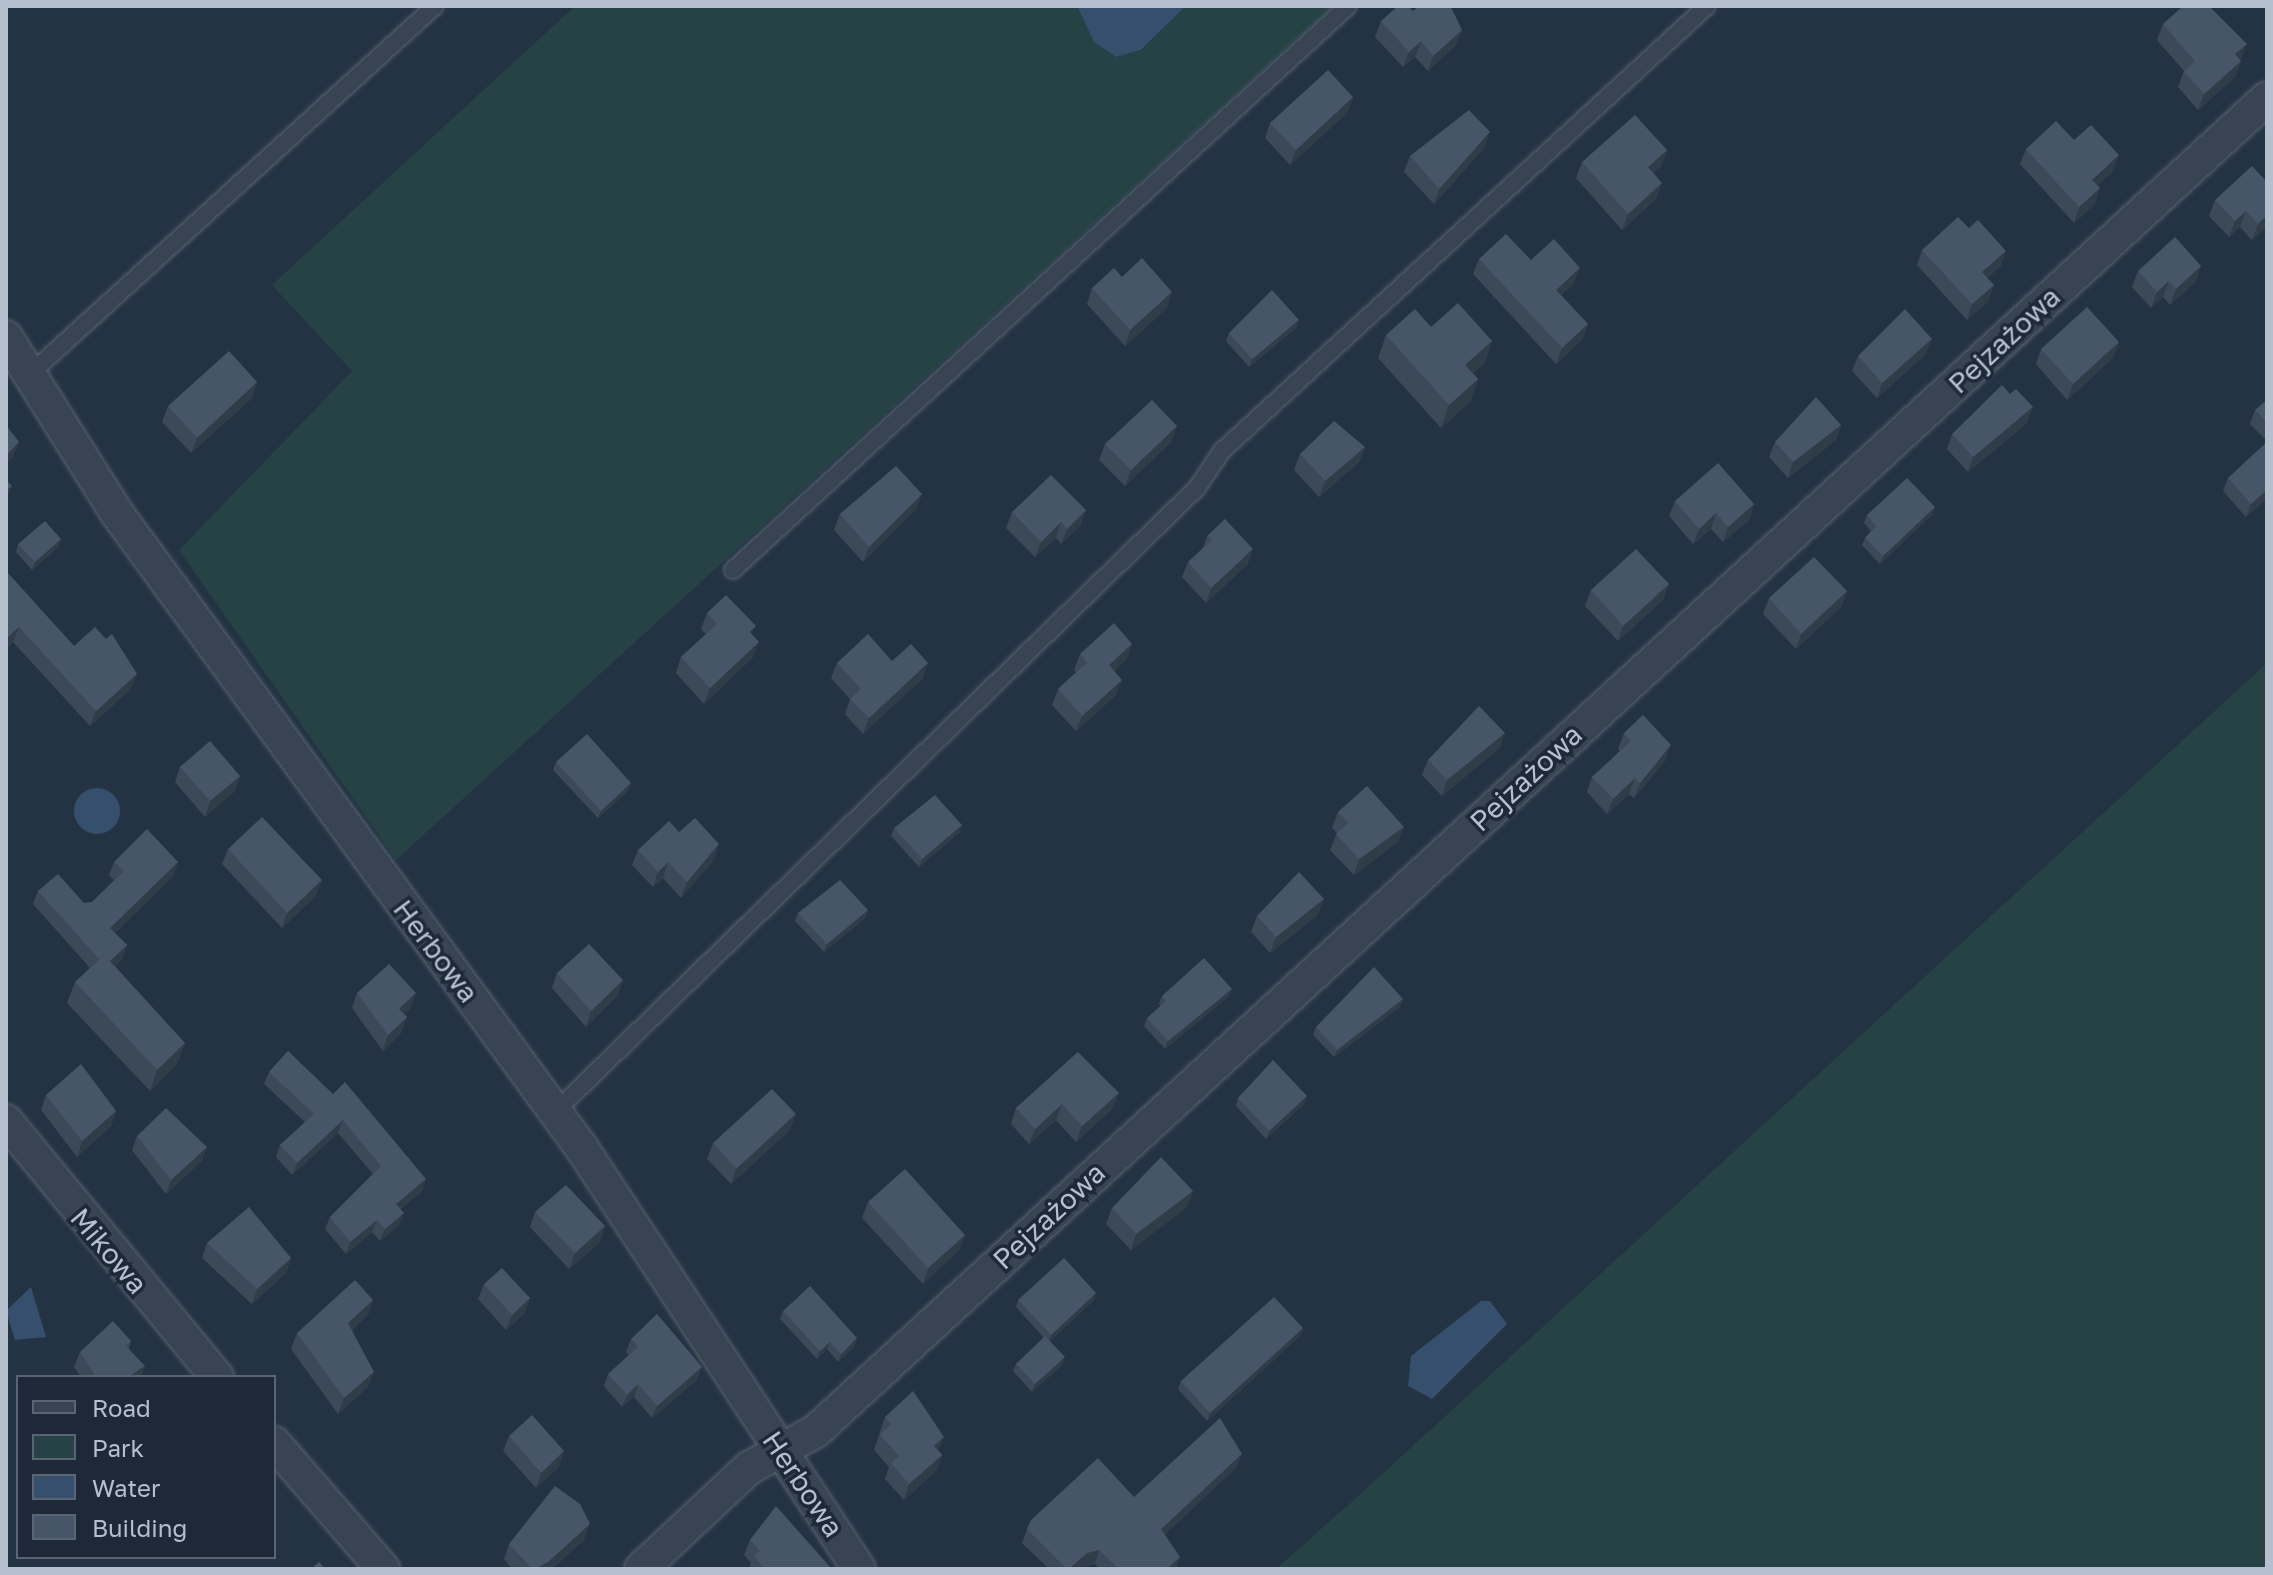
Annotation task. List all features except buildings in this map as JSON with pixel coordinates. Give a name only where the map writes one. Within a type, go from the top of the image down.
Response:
[{"type":"street","name":"Pejzażowa","points":[[641,1569],[749,1468],[816,1431],[2267,98]]},
{"type":"street","name":"Herbowa","points":[[6,337],[134,537],[555,1112],[859,1569]]},
{"type":"street","name":"Mikowa","points":[[6,1121],[215,1375]]},
{"type":"street","points":[[276,1445],[383,1569]]},
{"type":"lane","points":[[30,374],[435,6]]},
{"type":"lane","points":[[733,570],[1348,6]]},
{"type":"lane","points":[[555,1112],[1197,488],[1222,451],[1707,6]]},
{"type":"green space","points":[[575,6],[1077,6],[1094,42],[1116,57],[1142,50],[1186,6],[1333,6],[396,860],[179,550],[352,371],[272,285]]},
{"type":"green space","points":[[2267,663],[2267,1569],[1276,1569],[1356,1498]]},
{"type":"water","points":[[1077,6],[1186,6],[1141,50],[1116,57],[1094,42]]},
{"type":"water","points":[[97,788],[113,795],[120,811],[113,827],[97,834],[81,827],[74,811],[81,795]]},
{"type":"water","points":[[31,1287],[46,1337],[15,1340],[6,1311]]},
{"type":"water","points":[[1481,1301],[1490,1301],[1507,1324],[1432,1399],[1408,1386],[1411,1356]]}]
